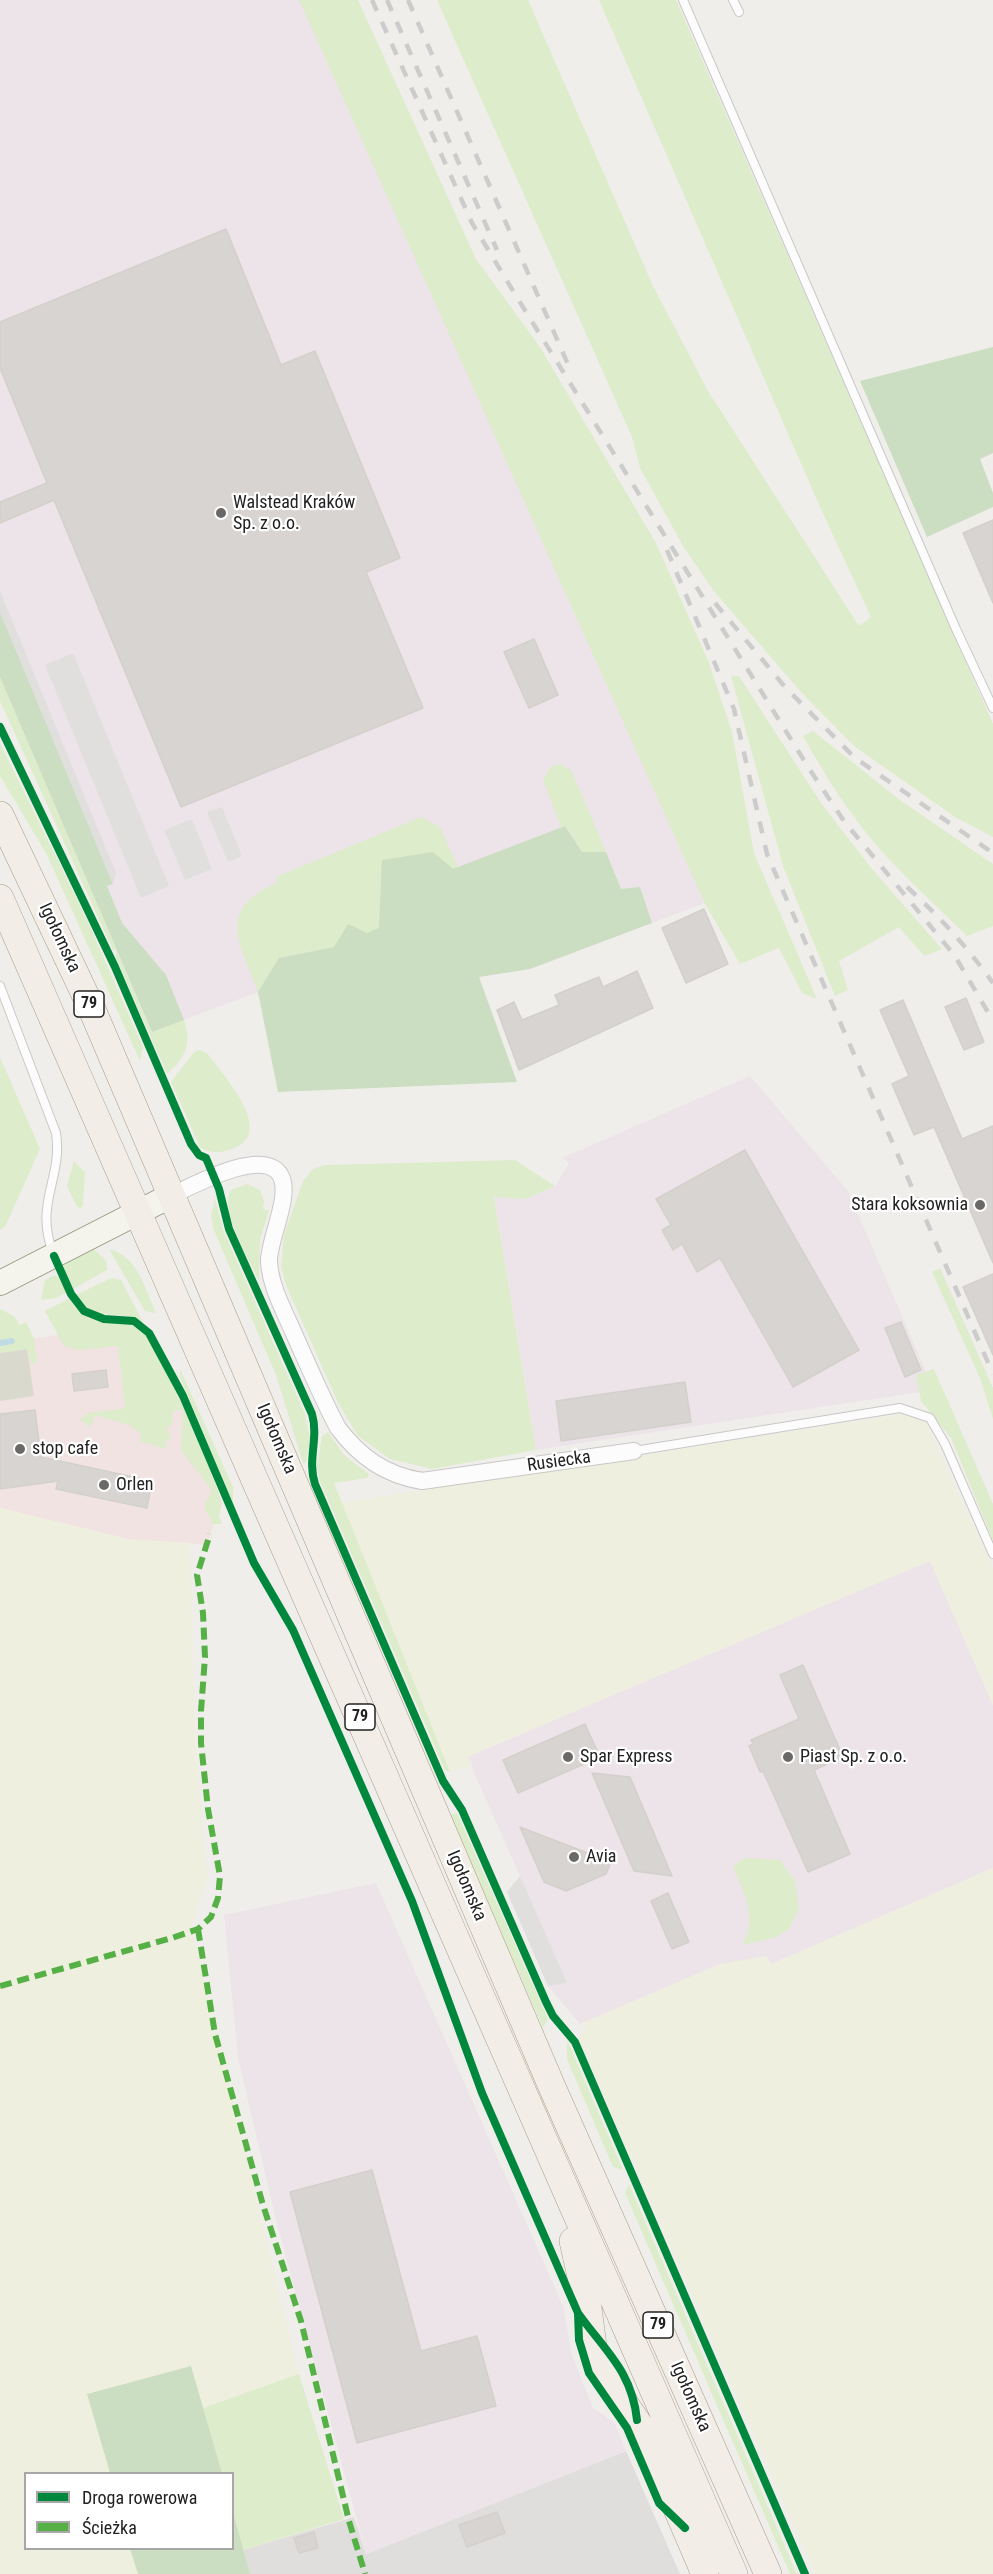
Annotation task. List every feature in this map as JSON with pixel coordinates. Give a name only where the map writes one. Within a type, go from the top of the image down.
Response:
[{"type":"main road","name":"Igołomska","points":[[0,815],[91,1007],[547,2076],[767,2571]]},
{"type":"main road","name":"Igołomska","points":[[0,898],[734,2574]]},
{"type":"main road","points":[[549,2153],[582,2278],[594,2354],[604,2373],[644,2432],[705,2574]]},
{"type":"street","name":"Rusiecka","points":[[172,1195],[234,1169],[268,1166],[278,1172],[284,1186],[282,1206],[270,1248],[274,1288],[338,1428],[364,1457],[380,1468],[402,1478],[422,1481],[634,1451]]},
{"type":"street","points":[[0,1283],[172,1195]]},
{"type":"lane","points":[[683,0],[956,629],[993,708]]},
{"type":"lane","points":[[733,0],[739,12]]},
{"type":"lane","points":[[0,986],[56,1133],[57,1155],[45,1211],[46,1228],[54,1256]]},
{"type":"lane","name":"Rusiecka","points":[[634,1451],[900,1408],[930,1418],[945,1444],[993,1554]]},
{"type":"shaded area","points":[[0,0],[301,0],[705,903],[530,969],[263,1010],[258,992],[152,1032],[0,677]]},
{"type":"shaded area","points":[[0,591],[116,873],[113,884],[0,612]]},
{"type":"shaded area","points":[[73,653],[169,886],[141,898],[45,665]]},
{"type":"shaded area","points":[[222,807],[242,856],[228,862],[207,812]]},
{"type":"shaded area","points":[[192,819],[212,869],[185,880],[164,830]]},
{"type":"shaded area","points":[[750,1076],[848,1191],[934,1390],[536,1450],[494,1196],[526,1199],[555,1186],[569,1163],[562,1158]]},
{"type":"shaded area","points":[[128,1325],[183,1408],[220,1506],[207,1545],[128,1539],[0,1508],[0,1343]]},
{"type":"shaded area","points":[[27,1349],[34,1396],[0,1401],[0,1353]]},
{"type":"shaded area","points":[[930,1560],[993,1705],[993,1868],[771,1965],[766,1956],[580,2024],[548,1986],[507,1892],[520,1876],[467,1757]]},
{"type":"shaded area","points":[[520,1876],[567,1983],[548,1986],[507,1892]]},
{"type":"shaded area","points":[[376,1883],[563,2306],[572,2355],[593,2408],[615,2423],[626,2451],[366,2554],[276,2220],[238,2058],[224,1915]]},
{"type":"shaded area","points":[[626,2451],[680,2574],[250,2574],[243,2550],[354,2517],[366,2554]]},
{"type":"green space","points":[[299,0],[358,0],[476,259],[540,347],[656,543],[709,663],[732,732],[754,853],[817,999],[802,993],[779,948],[740,964],[705,904]]},
{"type":"green space","points":[[437,0],[528,0],[653,286],[708,391],[859,626],[871,617],[820,507],[599,0],[676,0],[993,724],[993,837],[955,817],[854,746],[800,691],[713,590],[683,546],[640,468],[632,437]]},
{"type":"green space","points":[[993,347],[993,453],[980,459],[993,493],[993,507],[927,537],[860,381]]},
{"type":"green space","points":[[0,612],[113,884],[107,886],[122,923],[166,975],[184,1020],[152,1032],[0,677]]},
{"type":"green space","points":[[731,676],[739,676],[821,803],[872,869],[942,949],[924,956],[899,927],[839,961],[848,990],[835,996],[783,866]]},
{"type":"green space","points":[[0,677],[152,1032],[184,1020],[187,1036],[186,1050],[179,1062],[167,1074],[116,958],[116,950],[113,950],[0,701]]},
{"type":"green space","points":[[813,731],[900,800],[993,864],[993,926],[967,936],[888,858],[853,815],[821,768],[803,736]]},
{"type":"green space","points":[[0,743],[87,920],[143,1047],[140,1061],[47,855],[0,776]]},
{"type":"green space","points":[[562,764],[572,772],[606,852],[582,852],[566,826],[561,827],[543,780],[551,766]]},
{"type":"green space","points":[[421,817],[440,827],[458,867],[380,928],[334,947],[279,958],[258,992],[239,942],[237,928],[239,916],[246,904],[258,893],[278,882],[276,877]]},
{"type":"green space","points":[[565,826],[582,852],[606,852],[621,889],[640,887],[652,923],[530,969],[479,977],[517,1082],[278,1092],[258,992],[279,958],[334,947],[348,924],[367,933],[379,928],[382,860],[433,852],[453,869]]},
{"type":"green space","points":[[200,1050],[207,1053],[234,1088],[248,1117],[250,1130],[245,1141],[232,1149],[212,1152],[200,1147],[171,1082],[194,1052]]},
{"type":"green space","points":[[0,1057],[40,1149],[5,1227],[0,1230]]},
{"type":"green space","points":[[515,1160],[555,1186],[526,1199],[494,1197],[536,1450],[432,1469],[390,1459],[358,1436],[338,1403],[286,1285],[281,1267],[284,1235],[303,1181],[313,1169],[325,1165]]},
{"type":"green space","points":[[74,1161],[85,1172],[81,1208],[77,1207],[67,1186]]},
{"type":"green space","points":[[247,1184],[260,1190],[264,1201],[263,1209],[269,1211],[260,1239],[259,1281],[237,1236],[229,1210],[228,1199],[231,1190]]},
{"type":"green space","points":[[215,1199],[223,1230],[305,1414],[310,1439],[306,1463],[303,1463],[276,1375],[213,1228],[211,1215]]},
{"type":"green space","points":[[94,1249],[107,1262],[107,1270],[73,1289],[63,1268],[67,1262]]},
{"type":"green space","points":[[109,1249],[119,1253],[134,1266],[156,1313],[145,1311]]},
{"type":"green space","points":[[940,1268],[993,1388],[993,1419],[980,1378],[932,1272]]},
{"type":"green space","points":[[54,1275],[59,1278],[67,1292],[56,1298],[41,1300],[45,1280]]},
{"type":"green space","points":[[111,1278],[121,1280],[144,1324],[135,1319],[89,1310],[76,1295]]},
{"type":"green space","points":[[70,1298],[77,1309],[86,1316],[128,1323],[138,1327],[146,1335],[180,1400],[208,1464],[222,1503],[219,1517],[222,1524],[213,1524],[204,1507],[212,1490],[181,1450],[183,1410],[173,1410],[172,1425],[167,1427],[171,1440],[166,1440],[166,1449],[140,1441],[141,1434],[129,1425],[95,1415],[91,1427],[79,1419],[89,1413],[125,1408],[118,1346],[79,1350],[64,1346],[45,1311]]},
{"type":"green space","points":[[0,1309],[14,1316],[20,1325],[26,1322],[34,1339],[37,1363],[31,1363],[27,1349],[0,1353]]},
{"type":"green space","points":[[180,1369],[233,1487],[233,1503],[180,1377]]},
{"type":"green space","points":[[934,1369],[993,1504],[993,1541],[951,1438],[921,1401],[916,1375]]},
{"type":"green space","points":[[903,1414],[926,1423],[993,1568],[993,1705],[930,1561],[467,1757],[473,1766],[450,1772],[340,1503]]},
{"type":"green space","points":[[328,1432],[345,1456],[369,1474],[367,1478],[334,1483],[450,1772],[445,1770],[319,1479],[317,1466],[322,1436]]},
{"type":"green space","points":[[0,1508],[128,1539],[190,1543],[196,1755],[208,1877],[191,1927],[299,2374],[203,2408],[191,2367],[87,2394],[110,2472],[24,2472],[24,2550],[130,2550],[138,2574],[0,2574]]},
{"type":"green space","points":[[457,1813],[548,2019],[543,2028],[450,1815]]},
{"type":"green space","points":[[745,1858],[780,1860],[795,1881],[799,1908],[789,1929],[774,1938],[742,1945],[749,1925],[748,1906],[733,1866]]},
{"type":"green space","points":[[993,1868],[993,2574],[815,2574],[580,2041],[580,2034],[585,2030],[580,2024],[720,1964],[766,1956],[771,1964]]},
{"type":"green space","points":[[567,2041],[623,2170],[613,2167],[567,2059]]},
{"type":"green space","points":[[629,2184],[797,2574],[790,2574],[625,2193]]},
{"type":"green space","points":[[191,2366],[222,2472],[110,2472],[87,2394]]},
{"type":"green space","points":[[299,2374],[344,2519],[243,2550],[234,2516],[234,2472],[222,2472],[203,2408]]},
{"type":"green space","points":[[234,2516],[250,2574],[138,2574],[130,2550],[234,2550]]},
{"type":"building","name":"Walstead Kraków Sp. z o.o.","points":[[226,229],[281,365],[315,351],[400,558],[366,572],[423,708],[181,807],[54,500],[0,523],[0,502],[47,483],[0,368],[0,322]]},
{"type":"building","points":[[993,520],[993,603],[963,533]]},
{"type":"building","points":[[534,639],[558,695],[529,708],[504,652]]},
{"type":"building","points":[[704,909],[728,964],[686,983],[662,928]]},
{"type":"building","points":[[637,971],[653,1008],[519,1070],[497,1010],[514,1002],[522,1020],[559,1005],[555,995],[599,977],[603,987]]},
{"type":"building","points":[[966,998],[984,1042],[964,1050],[945,1007]]},
{"type":"building","points":[[903,1000],[962,1139],[993,1126],[993,1263],[934,1127],[914,1135],[892,1084],[909,1076],[880,1010]]},
{"type":"building","points":[[745,1150],[859,1350],[793,1387],[720,1258],[697,1272],[682,1244],[673,1250],[662,1230],[671,1225],[656,1199]]},
{"type":"building","points":[[993,1274],[993,1355],[963,1287]]},
{"type":"building","points":[[901,1322],[921,1370],[905,1377],[885,1328]]},
{"type":"building","points":[[106,1370],[108,1387],[74,1391],[72,1374]]},
{"type":"building","points":[[685,1382],[691,1422],[561,1441],[556,1401]]},
{"type":"building","points":[[35,1410],[41,1457],[152,1481],[147,1508],[56,1489],[58,1481],[0,1489],[0,1414]]},
{"type":"building","points":[[803,1665],[843,1757],[814,1770],[850,1854],[808,1872],[763,1771],[760,1772],[749,1746],[753,1744],[751,1740],[799,1719],[780,1675]]},
{"type":"building","points":[[585,1724],[600,1757],[518,1793],[503,1760]]},
{"type":"building","points":[[592,1773],[630,1777],[672,1876],[634,1871]]},
{"type":"building","points":[[520,1827],[598,1857],[610,1865],[606,1874],[566,1891],[544,1882]]},
{"type":"building","points":[[668,1893],[689,1942],[672,1949],[651,1901]]},
{"type":"building","points":[[372,2170],[421,2351],[477,2336],[496,2406],[357,2443],[290,2192]]},
{"type":"building","points":[[497,2512],[505,2533],[467,2547],[459,2525]]},
{"type":"building","points":[[314,2532],[318,2548],[299,2553],[294,2538]]},
{"type":"waterway","points":[[0,1343],[12,1341]]},
{"type":"railway","points":[[372,0],[472,223],[518,299],[810,770],[844,821],[955,956],[993,1021]]},
{"type":"railway","points":[[387,0],[497,250]]},
{"type":"railway","points":[[408,0],[571,371]]},
{"type":"railway","points":[[667,550],[734,709],[767,854],[993,1374]]},
{"type":"railway","points":[[715,603],[785,687],[855,758],[993,853]]},
{"type":"railway","points":[[907,887],[953,933],[993,983]]},
{"type":"marked path","points":[[0,1986],[172,1938],[198,1929],[211,1917],[218,1898],[220,1876],[208,1809],[201,1743],[205,1657],[203,1613],[197,1575],[210,1534]]},
{"type":"marked path","points":[[198,1929],[215,2034],[263,2205],[301,2321],[349,2521],[365,2574]]},
{"type":"cycle path","points":[[0,727],[115,967],[191,1144],[199,1155],[206,1158],[219,1189],[229,1229],[312,1414],[314,1423],[312,1466],[315,1484],[443,1781],[462,1810],[553,2016],[575,2042],[805,2574]]},
{"type":"cycle path","points":[[54,1256],[71,1294],[84,1311],[104,1319],[134,1321],[149,1333],[183,1396],[254,1563],[293,1630],[412,1901],[482,2093],[578,2313],[579,2340],[589,2373],[627,2428],[659,2503],[685,2528]]},
{"type":"cycle path","points":[[578,2313],[616,2362],[629,2388],[637,2420]]},
{"type":"place","name":"Walstead Kraków Sp. z o.o.","points":[[221,513]]},
{"type":"place","name":"Stara koksownia","points":[[980,1205]]},
{"type":"place","name":"stop cafe","points":[[20,1449]]},
{"type":"place","name":"Orlen","points":[[104,1485]]},
{"type":"place","name":"Spar Express","points":[[568,1757]]},
{"type":"place","name":"Piast Sp. z o.o.","points":[[788,1757]]},
{"type":"place","name":"Avia","points":[[574,1857]]}]
